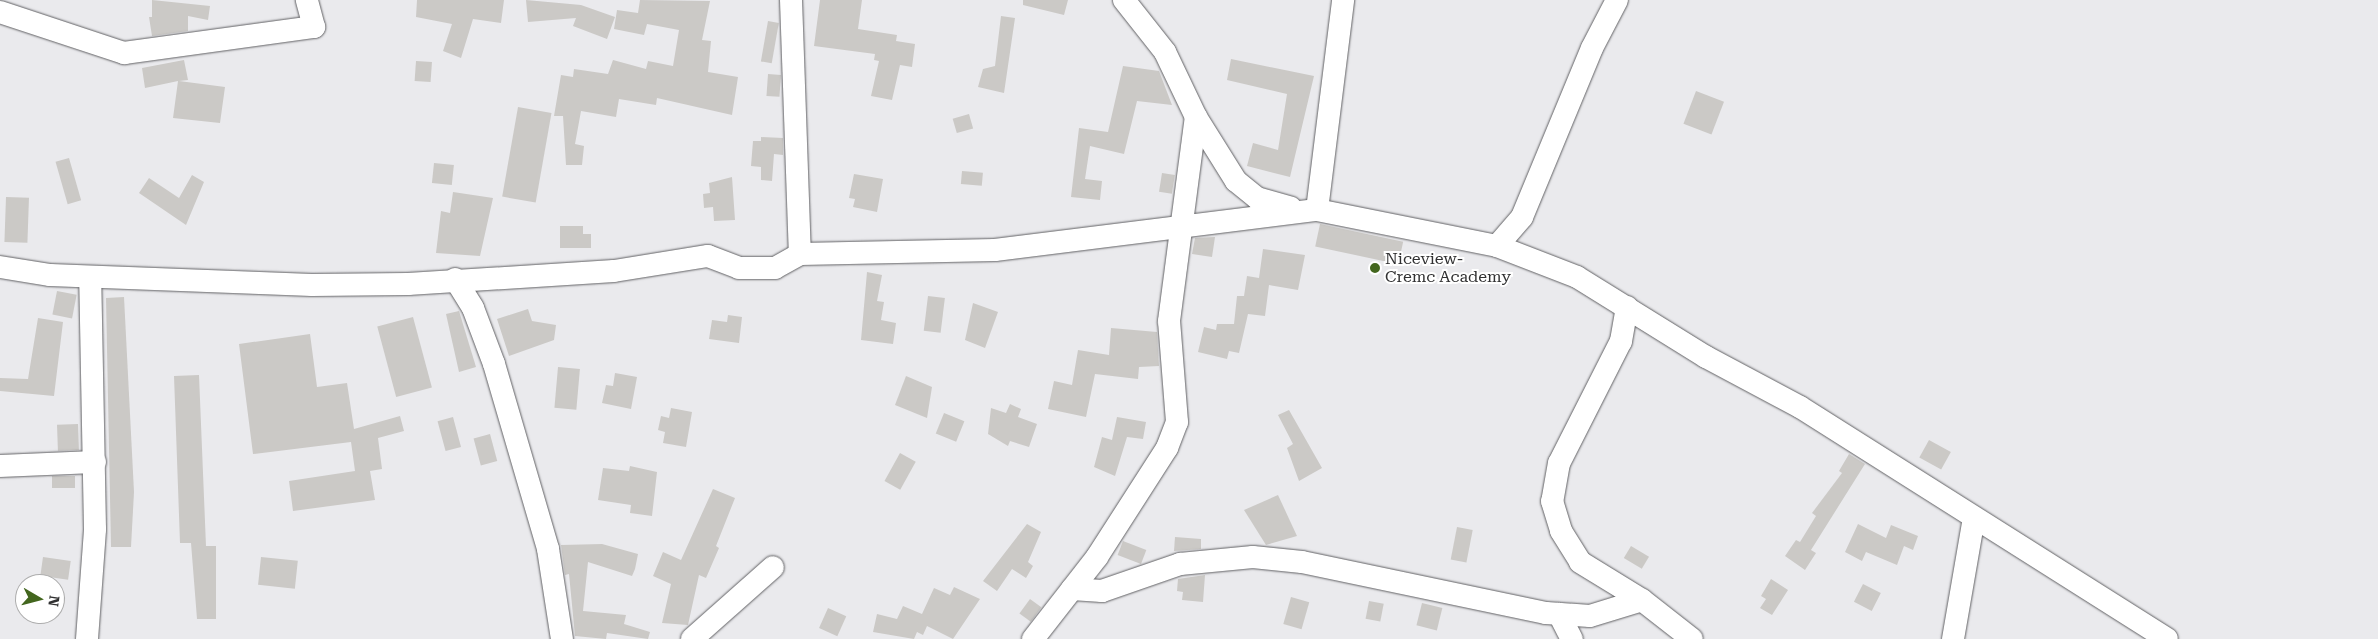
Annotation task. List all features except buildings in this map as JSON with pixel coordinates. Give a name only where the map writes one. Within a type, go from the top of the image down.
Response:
[{"type":"street","points":[[0,12],[124,53],[314,27],[307,0]]},
{"type":"street","points":[[791,0],[800,254]]},
{"type":"street","points":[[1124,0],[1165,52],[1196,117],[1236,181],[1257,198],[1307,210],[1497,246],[1578,277],[1706,357],[1800,407],[2167,639]]},
{"type":"street","points":[[1307,210],[1343,0]]},
{"type":"street","points":[[1497,246],[1522,217],[1592,48],[1617,0]]},
{"type":"street","points":[[1033,639],[1072,589],[1167,448],[1177,422],[1169,321],[1173,275],[1184,228],[1196,117]]},
{"type":"street","points":[[0,267],[90,277],[312,285],[614,271],[708,256],[739,268],[775,268],[800,254],[994,250],[1184,228],[1307,210]]},
{"type":"street","points":[[87,639],[93,583],[95,462],[90,277]]},
{"type":"street","points":[[455,279],[473,308],[494,364],[548,549],[562,639]]},
{"type":"street","points":[[1627,307],[1621,341],[1559,463],[1552,501],[1561,531],[1580,562],[1642,600],[1692,639]]},
{"type":"street","points":[[0,466],[95,462]]},
{"type":"street","points":[[1953,639],[1974,518]]},
{"type":"street","points":[[1072,589],[1102,591],[1180,564],[1253,557],[1302,562],[1559,614],[1608,613],[1642,600]]},
{"type":"street","points":[[692,639],[773,567]]},
{"type":"street","points":[[1559,614],[1572,639]]},
{"type":"place","name":"Niceview- Cremc Academy","points":[[1375,268]]}]
